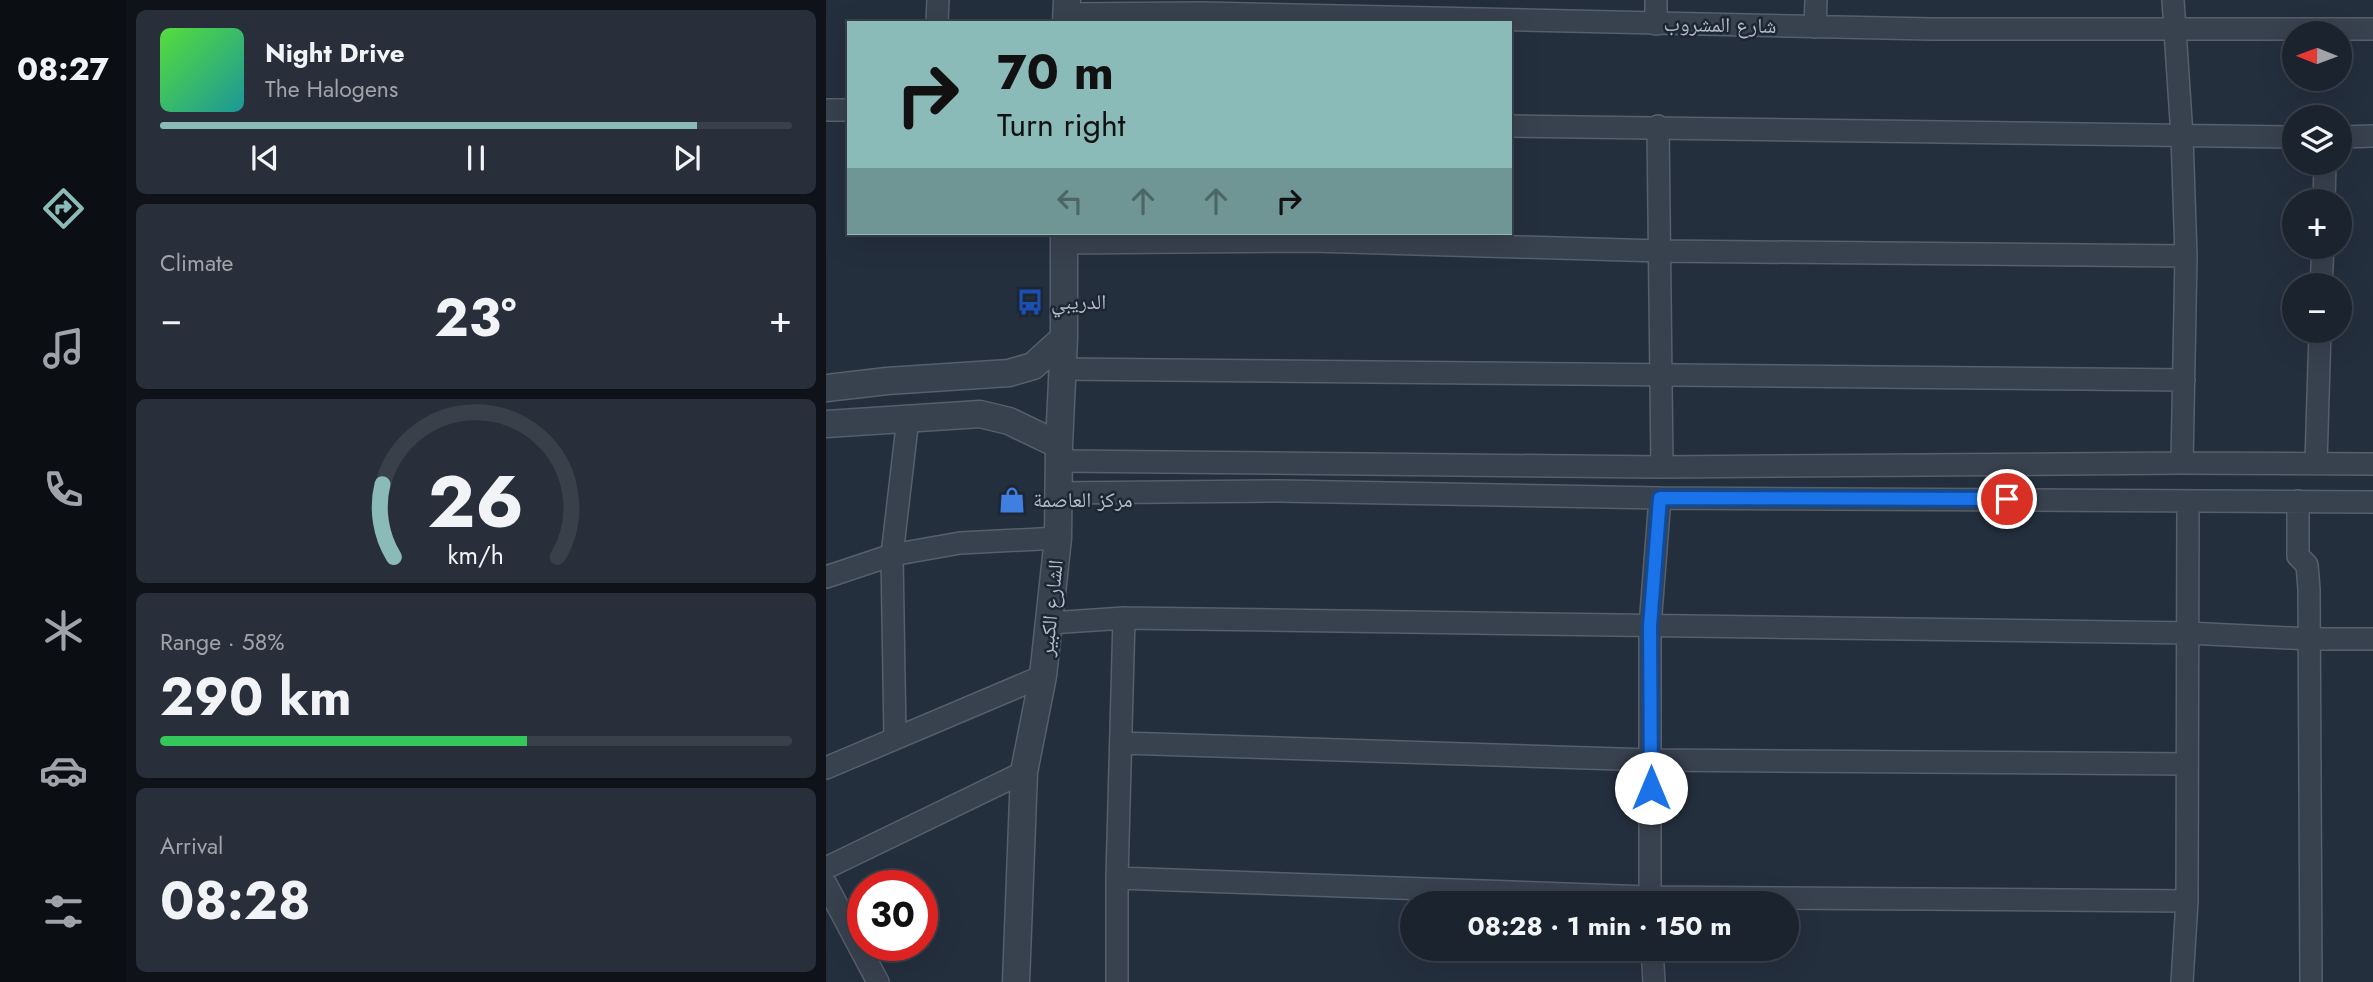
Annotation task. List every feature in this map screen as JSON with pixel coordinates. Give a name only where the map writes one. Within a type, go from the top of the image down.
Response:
[{"type":"street","points":[[937,21],[938,0]]},
{"type":"street","points":[[1656,0],[1656,24]]},
{"type":"street","points":[[1815,27],[1816,0]]},
{"type":"street","points":[[2173,0],[2186,256],[2182,463]]},
{"type":"street","name":"شارع المشروب","points":[[1066,12],[1203,6],[1656,24],[1930,29],[2373,29]]},
{"type":"street","points":[[826,110],[847,110]]},
{"type":"street","points":[[1512,125],[2282,137]]},
{"type":"street","points":[[1658,126],[1662,467]]},
{"type":"street","points":[[2352,137],[2373,136]]},
{"type":"street","points":[[1064,238],[1312,241],[1660,251],[2186,256]]},
{"type":"street","name":"الشارع الكبير","points":[[1016,982],[1024,772],[1043,676],[1058,537],[1064,238]]},
{"type":"street","points":[[826,388],[1009,373],[1033,366],[1064,338]]},
{"type":"street","points":[[2316,463],[2320,343]]},
{"type":"street","points":[[1063,369],[1661,377],[2184,380]]},
{"type":"street","points":[[826,424],[980,414],[1009,421],[1059,453],[1662,467],[2373,464]]},
{"type":"street","points":[[895,738],[892,555],[908,418]]},
{"type":"street","points":[[1058,493],[1280,491],[1660,498],[2373,502]]},
{"type":"street","points":[[1649,891],[1650,626],[1660,498]]},
{"type":"street","points":[[2182,982],[2187,901],[2188,501]]},
{"type":"street","points":[[2298,501],[2298,556],[2306,565],[2308,573],[2310,639],[2311,982]]},
{"type":"street","points":[[826,577],[892,555],[960,543],[1058,537]]},
{"type":"street","points":[[1117,982],[1117,878],[1125,618]]},
{"type":"street","points":[[1050,623],[1125,618],[2188,633],[2373,639]]},
{"type":"street","points":[[826,768],[1043,676]]},
{"type":"street","points":[[1122,743],[1651,760],[2187,764]]},
{"type":"street","points":[[826,868],[1024,772]]},
{"type":"street","points":[[1117,878],[1431,891]]},
{"type":"street","points":[[826,884],[878,982]]},
{"type":"street","points":[[1799,900],[2187,901]]},
{"type":"street","points":[[1653,961],[1654,982]]},
{"type":"place","name":"الدريبي","points":[[1030,302]]},
{"type":"place","name":"مركز العاصمة","points":[[1012,500]]},
{"type":"route","points":[[1651,788],[1650,626],[1660,498],[2007,499]]}]
